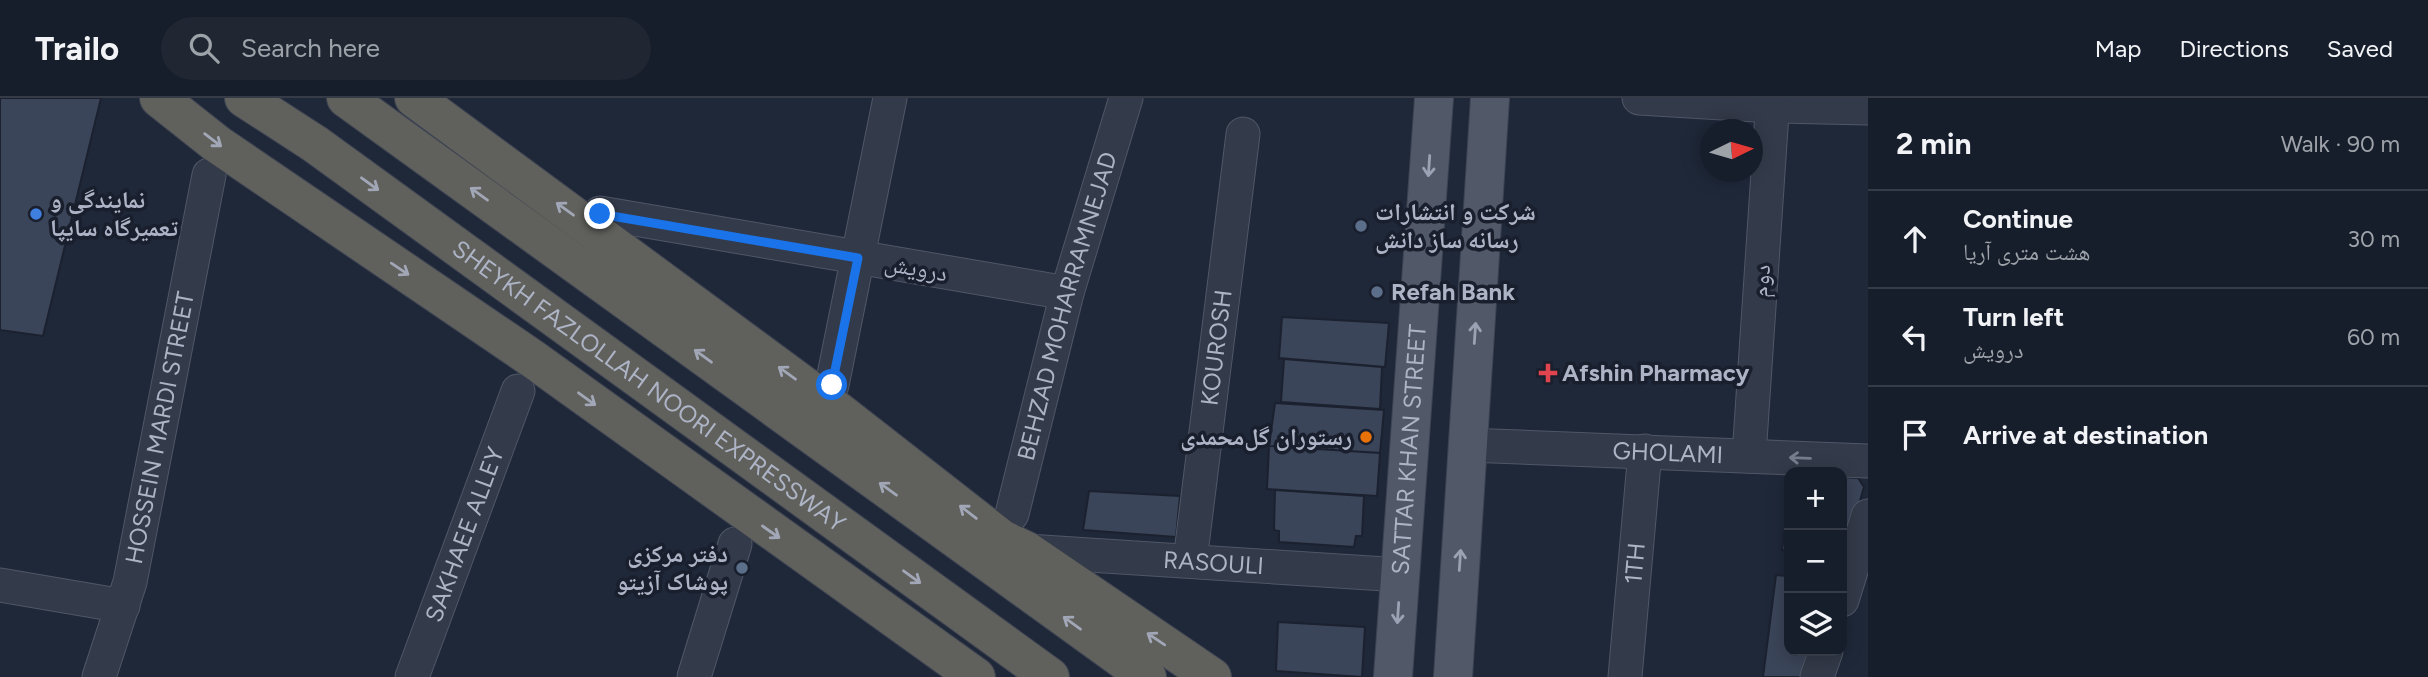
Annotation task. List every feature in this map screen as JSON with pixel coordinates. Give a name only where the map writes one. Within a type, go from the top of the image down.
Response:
[{"type":"highway","points":[[159,98],[217,144],[530,357],[976,677]]},
{"type":"highway","name":"SHEYKH FAZLOLLAH NOORI EXPRESSWAY","points":[[244,98],[315,144],[1050,677]]},
{"type":"highway","points":[[414,98],[829,404],[1002,539],[1027,551],[1212,677]]},
{"type":"highway","points":[[348,99],[1147,677]]},
{"type":"main road","name":"SATTAR KHAN STREET","points":[[1393,677],[1434,98]]},
{"type":"main road","points":[[1453,677],[1490,98]]},
{"type":"street","points":[[832,385],[890,98]]},
{"type":"street","name":"BEHZAD MOHARRAMNEJAD","points":[[1012,513],[1067,293],[1126,98]]},
{"type":"street","points":[[1639,98],[1868,108]]},
{"type":"street","name":"دوم","points":[[1749,456],[1773,102]]},
{"type":"street","name":"KOUROSH","points":[[1190,561],[1242,134]]},
{"type":"street","name":"HOSSEIN MARDI STREET","points":[[99,677],[130,582],[209,176]]},
{"type":"street","name":"درویش","points":[[600,214],[1067,293]]},
{"type":"street","name":"SAKHAEE ALLEY","points":[[412,677],[518,391]]},
{"type":"street","name":"GHOLAMI","points":[[1467,445],[1868,461]]},
{"type":"street","name":"1TH","points":[[1625,677],[1645,452]]},
{"type":"street","points":[[1844,593],[1868,516]]},
{"type":"street","points":[[694,677],[735,544]]},
{"type":"street","name":"RASOULI","points":[[1027,551],[1401,575]]},
{"type":"street","points":[[0,585],[123,606]]},
{"type":"street","points":[[1818,677],[1824,656]]},
{"type":"building","name":"نمایندگی و تعمیرگاه سایپا","points":[[0,98],[101,98],[43,336],[0,330]]},
{"type":"building","points":[[1282,317],[1389,323],[1385,367],[1279,358]]},
{"type":"building","points":[[1284,359],[1382,367],[1380,409],[1281,402]]},
{"type":"building","points":[[1275,403],[1384,410],[1380,453],[1269,446]]},
{"type":"building","points":[[1269,446],[1380,453],[1377,496],[1267,489]]},
{"type":"building","points":[[1847,477],[1858,478],[1864,487],[1847,546]]},
{"type":"building","points":[[1275,490],[1364,496],[1362,536],[1356,536],[1354,547],[1279,542],[1279,531],[1274,530]]},
{"type":"building","points":[[1089,491],[1180,496],[1176,537],[1083,530]]},
{"type":"building","points":[[1776,575],[1784,576],[1784,656],[1813,656],[1807,677],[1763,677]]},
{"type":"building","points":[[1278,622],[1365,627],[1362,677],[1276,671]]},
{"type":"place","name":"نمایندگی و تعمیرگاه سایپا","points":[[36,214]]},
{"type":"place","name":"شرکت و انتشارات رسانه ساز دانش","points":[[1361,226]]},
{"type":"place","name":"Refah Bank","points":[[1377,292]]},
{"type":"place","name":"Afshin Pharmacy","points":[[1548,373]]},
{"type":"place","name":"رستوران گل‌محمدی","points":[[1366,437]]},
{"type":"place","name":"دفتر مرکزی پوشاک آزیتو","points":[[742,568]]},
{"type":"route","points":[[600,214],[858,258],[832,385]]}]
